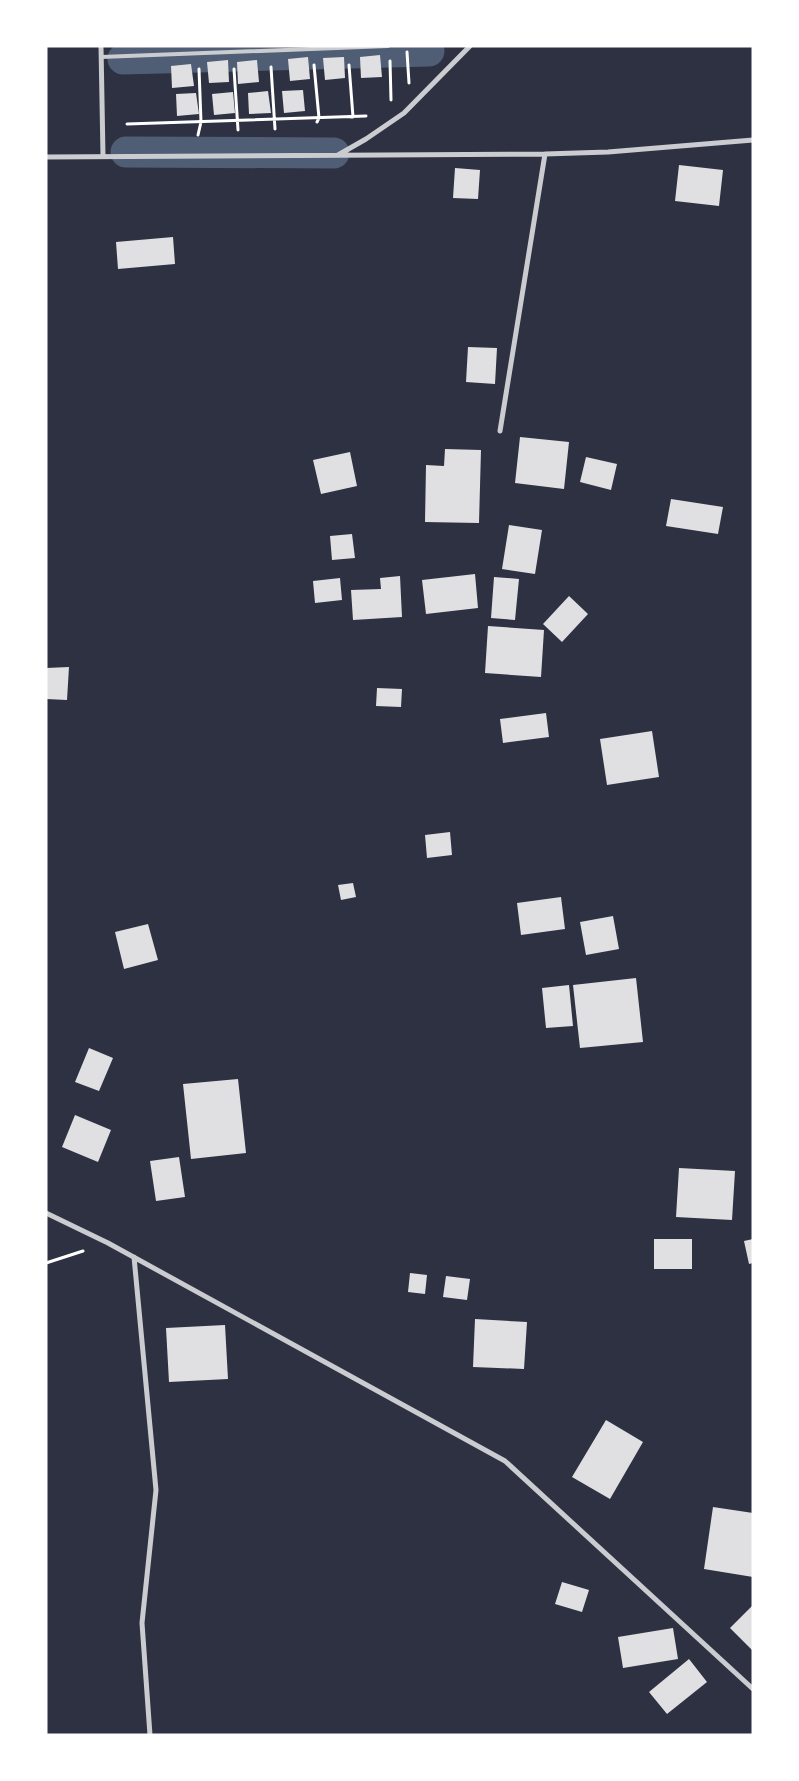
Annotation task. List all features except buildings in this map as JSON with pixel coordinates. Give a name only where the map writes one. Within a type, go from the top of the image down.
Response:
[{"type":"street","points":[[101,46],[103,156]]},
{"type":"street","points":[[336,156],[366,140],[404,113],[470,46]]},
{"type":"street","points":[[46,157],[545,154],[608,152],[753,140]]},
{"type":"street","points":[[500,431],[545,154]]},
{"type":"street","points":[[46,1213],[108,1243],[505,1460],[753,1689]]},
{"type":"street","points":[[134,1257],[156,1490],[142,1623],[150,1735]]},
{"type":"lane","points":[[101,57],[388,46]]},
{"type":"path","points":[[390,52],[391,115],[404,113]]},
{"type":"path","points":[[407,52],[410,106]]},
{"type":"path","points":[[349,62],[351,117]]},
{"type":"path","points":[[314,63],[318,120]]},
{"type":"path","points":[[271,64],[275,129]]},
{"type":"path","points":[[234,65],[238,130]]},
{"type":"path","points":[[198,135],[202,122],[199,66]]},
{"type":"path","points":[[127,124],[238,120],[318,120],[372,116]]},
{"type":"path","points":[[46,1263],[108,1243]]},
{"type":"waterway","points":[[123,59],[429,51]]},
{"type":"waterway","points":[[126,152],[334,153]]}]
